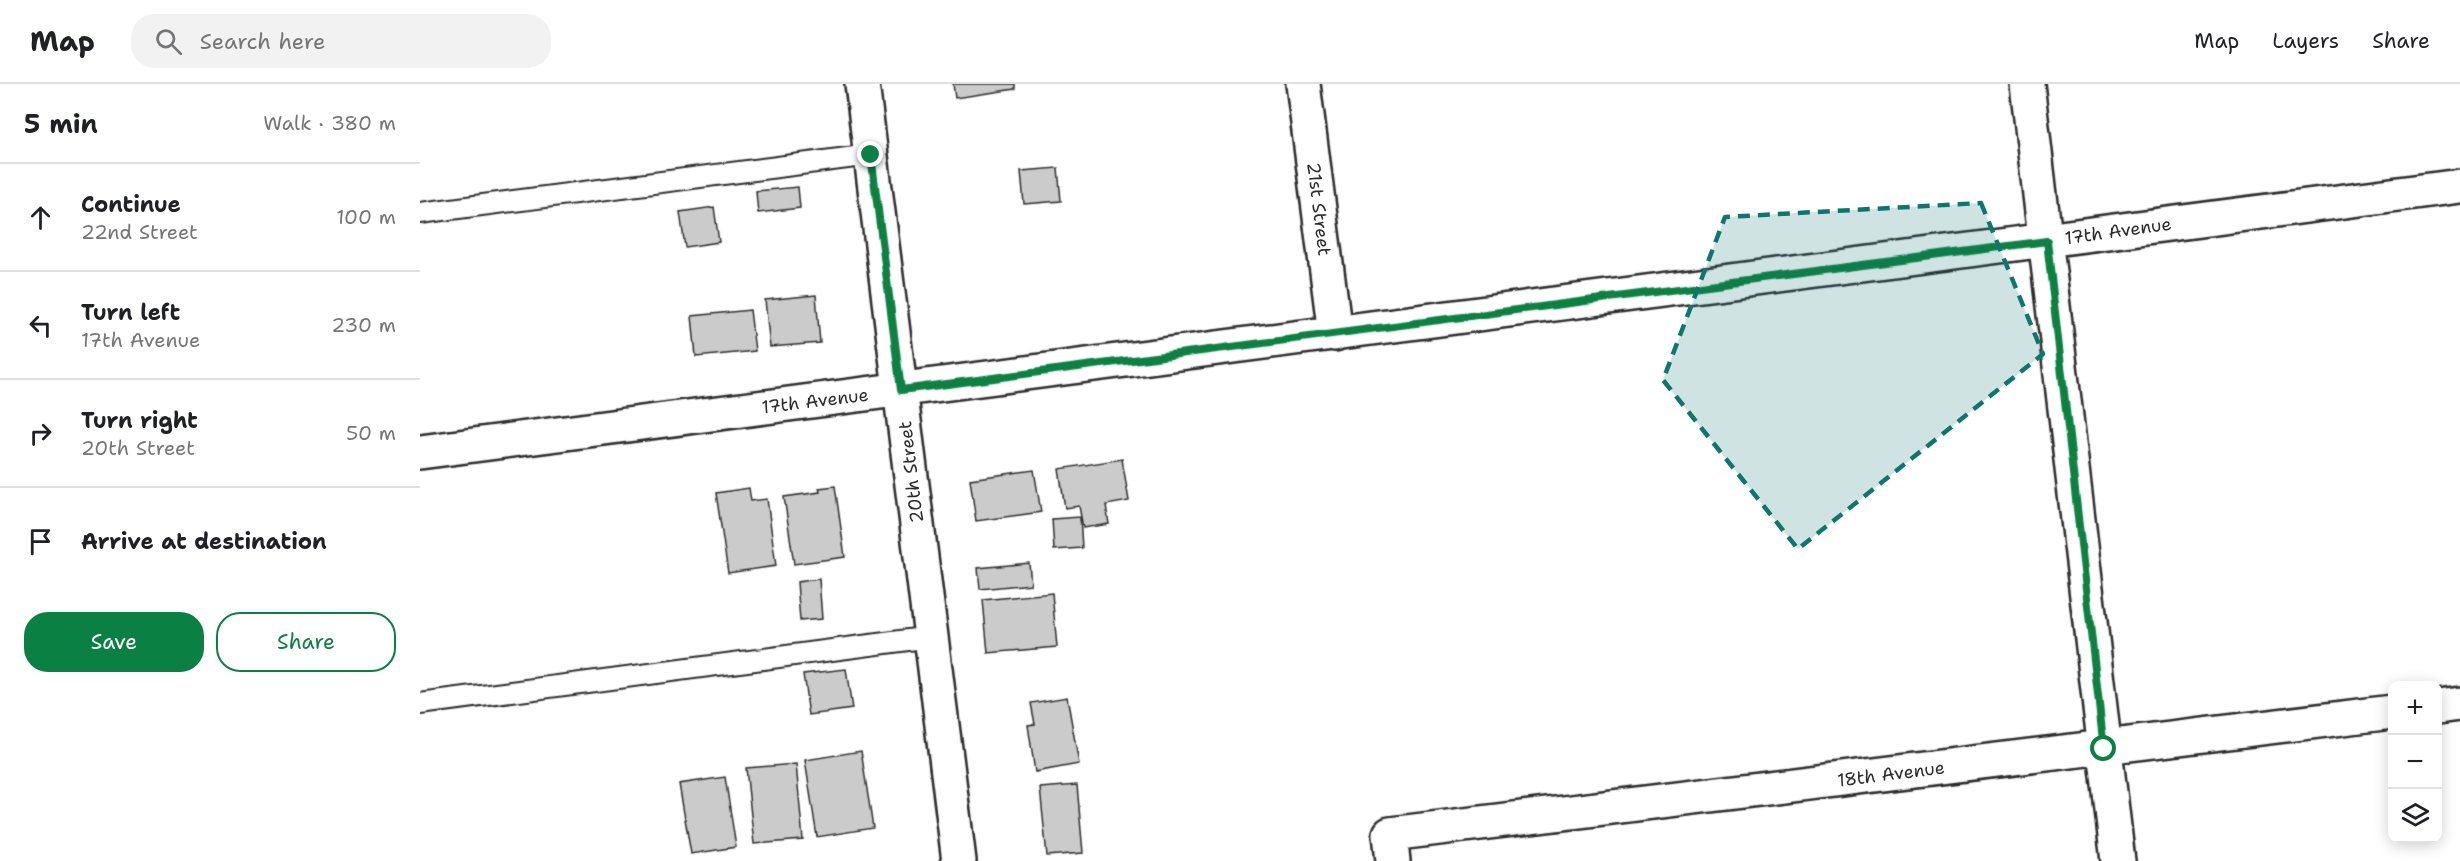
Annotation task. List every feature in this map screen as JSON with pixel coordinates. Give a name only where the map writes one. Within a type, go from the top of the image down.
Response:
[{"type":"street","name":"20th Street","points":[[862,84],[959,861]]},
{"type":"street","name":"21st Street","points":[[1303,84],[1335,334]]},
{"type":"street","points":[[2027,84],[2118,861]]},
{"type":"street","name":"17th Avenue","points":[[420,452],[2460,186]]},
{"type":"street","points":[[2442,706],[2460,704]]},
{"type":"street","name":"18th Avenue","points":[[1391,848],[2104,749],[2388,713]]},
{"type":"lane","points":[[420,213],[871,155]]},
{"type":"lane","points":[[420,704],[931,638]]},
{"type":"highlighted area","points":[[1981,203],[2043,354],[1798,549],[1663,380],[1725,217]]},
{"type":"building","points":[[953,84],[1015,84],[1015,89],[955,98]]},
{"type":"building","points":[[1058,168],[1061,201],[1024,204],[1021,171]]},
{"type":"building","points":[[798,187],[800,208],[758,213],[756,191]]},
{"type":"building","points":[[714,207],[719,242],[685,247],[680,212]]},
{"type":"building","points":[[816,295],[820,343],[770,347],[765,300]]},
{"type":"building","points":[[750,310],[755,351],[696,357],[692,316]]},
{"type":"building","points":[[1122,459],[1129,501],[1106,505],[1109,524],[1083,528],[1079,506],[1065,508],[1059,469]]},
{"type":"building","points":[[1034,470],[1041,512],[976,521],[970,479]]},
{"type":"building","points":[[835,486],[845,557],[794,564],[784,497],[820,492],[819,488]]},
{"type":"building","points":[[749,488],[751,501],[767,499],[776,566],[728,573],[716,493]]},
{"type":"building","points":[[1080,517],[1082,548],[1054,550],[1052,519]]},
{"type":"building","points":[[1029,563],[1031,584],[980,589],[978,568]]},
{"type":"building","points":[[819,579],[822,619],[800,621],[797,582]]},
{"type":"building","points":[[1052,593],[1057,647],[988,653],[983,600]]},
{"type":"building","points":[[846,669],[852,709],[809,715],[803,674]]},
{"type":"building","points":[[1067,697],[1079,764],[1035,772],[1028,725],[1035,724],[1031,703]]},
{"type":"building","points":[[861,751],[873,828],[817,837],[805,760]]},
{"type":"building","points":[[796,764],[803,840],[754,844],[746,768]]},
{"type":"building","points":[[725,777],[736,847],[691,854],[679,784]]},
{"type":"building","points":[[1077,785],[1083,853],[1047,856],[1040,788]]},
{"type":"route","points":[[871,155],[901,390],[2047,241],[2104,749]]}]
